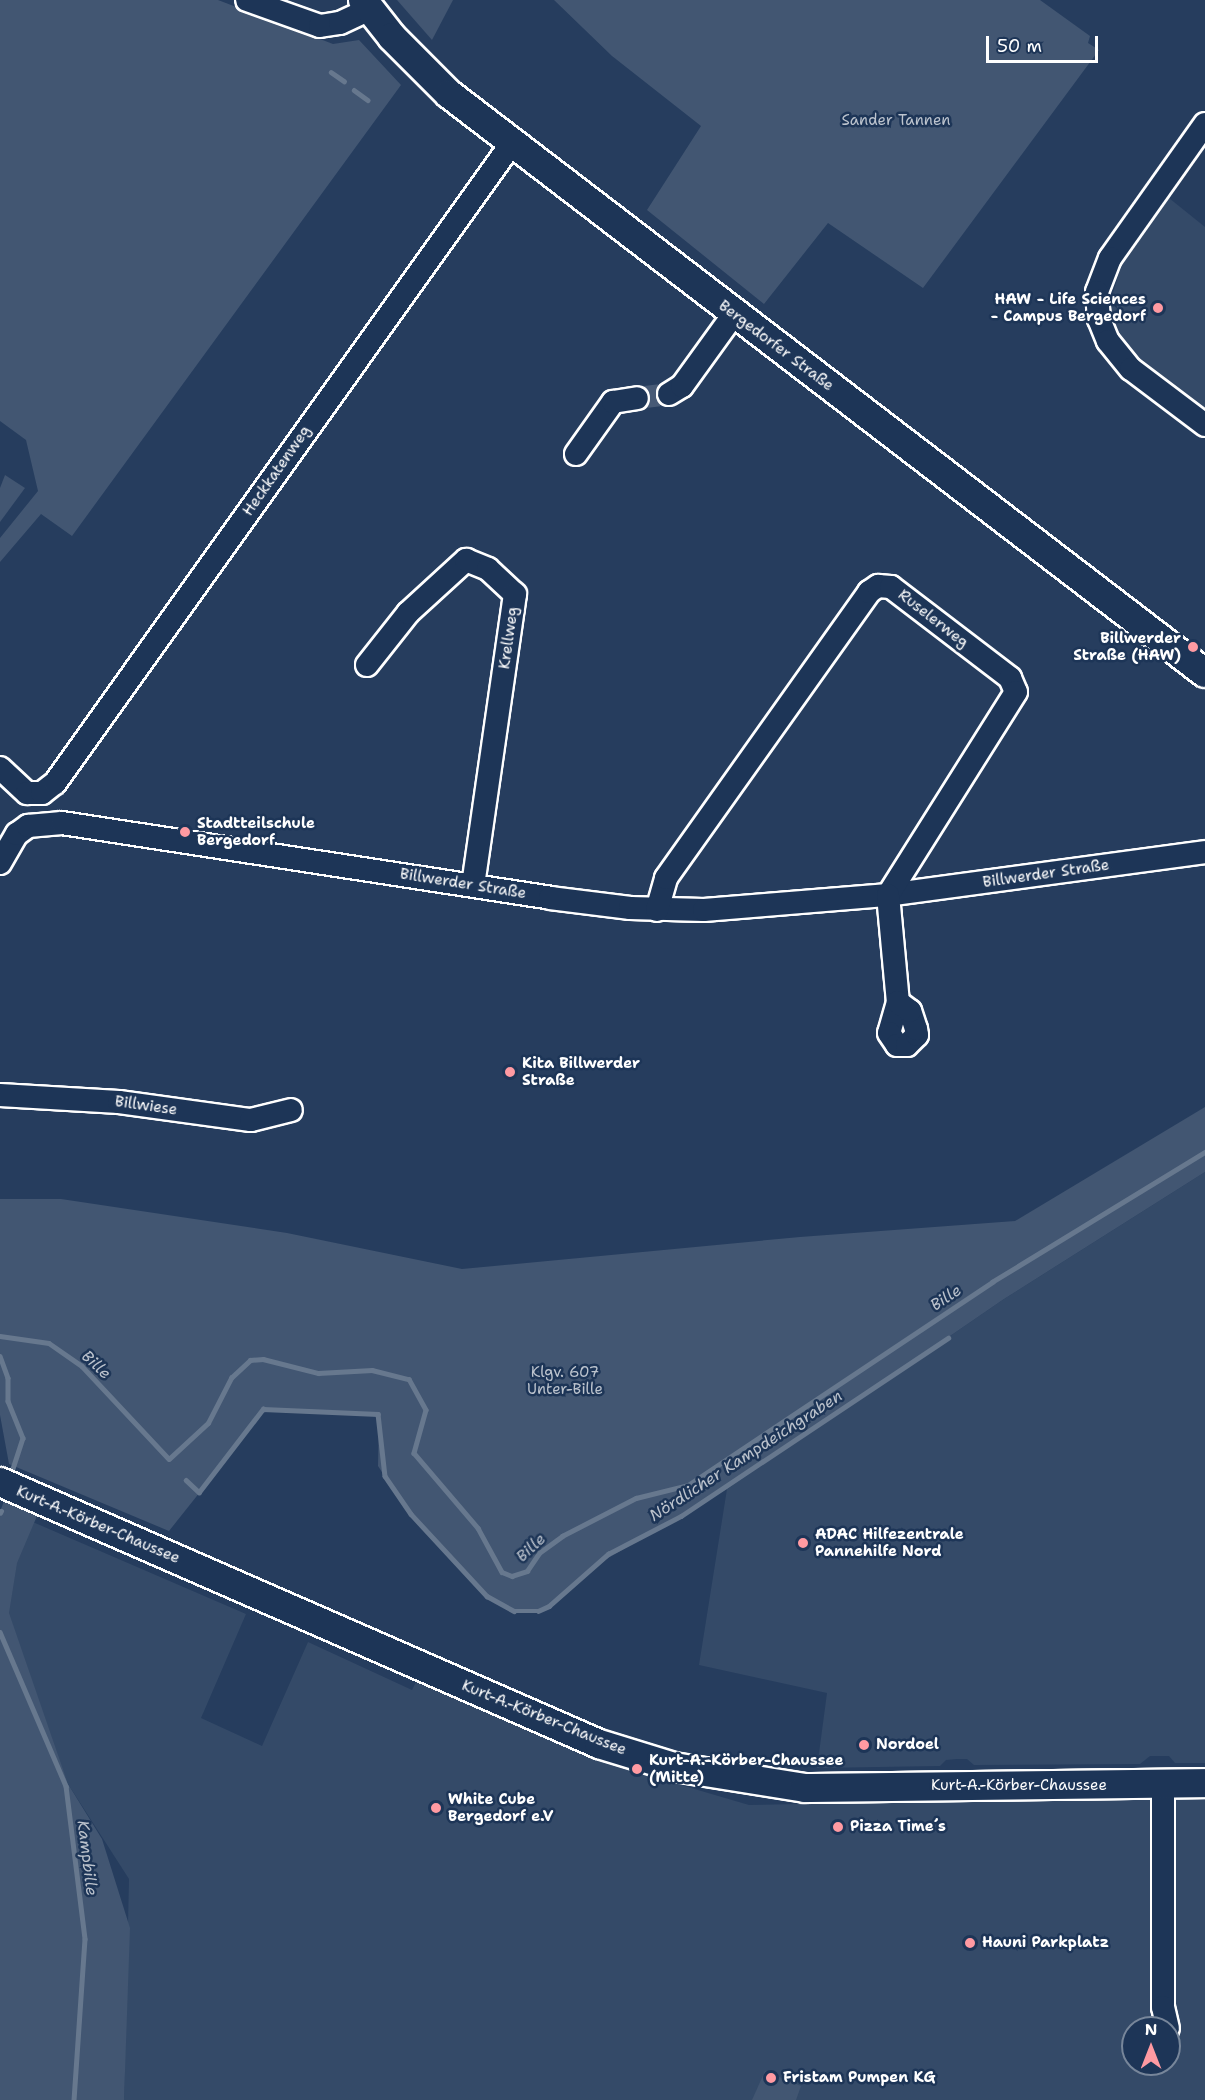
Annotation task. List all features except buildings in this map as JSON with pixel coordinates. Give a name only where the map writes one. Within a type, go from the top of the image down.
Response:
[{"type":"main road","name":"Bergedorfer Straße","points":[[367,4],[449,94],[1205,673]]},
{"type":"main road","name":"Kurt-A.-Körber-Chaussee","points":[[0,1482],[599,1743],[674,1767],[805,1788],[1205,1783]]},
{"type":"street","points":[[247,0],[320,26],[340,23],[367,4]]},
{"type":"street","points":[[1205,124],[1110,258],[1097,292],[1099,319],[1108,341],[1131,369],[1205,425]]},
{"type":"street","name":"Heckkatenweg","points":[[0,768],[19,789],[38,794],[58,779],[512,143]]},
{"type":"street","points":[[669,394],[682,386],[734,314]]},
{"type":"street","points":[[576,454],[614,402],[638,398]]},
{"type":"street","name":"Krellweg","points":[[367,665],[408,613],[466,560],[488,569],[515,594],[473,885]]},
{"type":"street","name":"Ruselerweg","points":[[657,910],[666,878],[869,592],[882,585],[898,591],[1010,678],[1016,692],[888,895]]},
{"type":"street","name":"Billwerder Straße","points":[[0,863],[17,834],[40,823],[62,823],[473,885],[657,910],[704,910],[888,895],[1205,852]]},
{"type":"street","points":[[888,895],[898,1002]]},
{"type":"street","name":"Billwiese","points":[[0,1095],[119,1102],[251,1120],[291,1110]]},
{"type":"street","points":[[1163,1785],[1163,2007],[1165,2016]]},
{"type":"shaded area","name":"HAW - Life Sciences - Campus Bergedorf","points":[[1169,198],[1205,227],[1205,411],[1129,349],[1116,333],[1112,316],[1111,300],[1121,266]]},
{"type":"shaded area","points":[[1205,1172],[1205,1763],[1175,1763],[1169,1756],[1150,1756],[1140,1764],[974,1765],[967,1759],[957,1759],[946,1760],[940,1766],[817,1768],[827,1693],[699,1665],[727,1489],[1004,1299]]},
{"type":"shaded area","points":[[5,1510],[246,1614],[201,1718],[262,1746],[308,1642],[412,1690],[416,1682],[599,1761],[749,1805],[1205,1796],[1205,2100],[124,2100],[129,1879],[68,1784],[12,1644],[0,1541]]},
{"type":"green space","points":[[0,0],[218,0],[333,44],[359,40],[401,85],[72,536],[41,514],[0,562],[0,538],[38,491],[26,440],[0,421]]},
{"type":"green space","points":[[397,0],[453,0],[432,40]]},
{"type":"green space","name":"Sander Tannen","points":[[554,0],[1040,0],[1090,36],[1088,43],[1099,50],[923,288],[828,223],[764,304],[647,210],[701,126],[612,56]]},
{"type":"green space","points":[[5,475],[25,488],[0,522],[0,488]]},
{"type":"green space","name":"Klgv. 607 Unter-Bille","points":[[1205,1107],[1205,1172],[1004,1299],[727,1489],[603,1561],[540,1613],[513,1613],[485,1597],[410,1515],[378,1466],[379,1422],[375,1416],[272,1410],[263,1413],[169,1531],[9,1464],[0,1415],[0,1199],[61,1199],[287,1233],[462,1269],[800,1237],[1015,1221]]},
{"type":"green space","points":[[4,1501],[37,1516],[17,1563],[9,1613],[68,1784],[102,1839],[130,1928],[124,2100],[0,2100],[0,1512]]},
{"type":"green space","points":[[765,2071],[801,2086],[796,2100],[752,2100]]},
{"type":"waterway","points":[[331,72],[344,81]]},
{"type":"waterway","points":[[354,90],[368,100]]},
{"type":"waterway","name":"Bille","points":[[0,1336],[49,1343],[82,1366],[169,1459],[208,1423],[231,1378],[250,1360],[263,1359],[318,1373],[372,1370],[409,1379],[426,1410],[414,1453],[478,1528],[502,1572],[512,1576],[527,1571],[539,1553],[562,1536],[636,1498],[688,1485],[992,1282],[1205,1152]]},
{"type":"waterway","name":"Nördlicher Kampdeichgraben","points":[[186,1480],[199,1492],[263,1409],[378,1414],[385,1476],[411,1514],[487,1596],[514,1611],[538,1611],[549,1606],[608,1554],[681,1516],[948,1338]]},
{"type":"waterway","name":"Kampbille","points":[[0,1356],[8,1378],[8,1401],[23,1438],[13,1469]]},
{"type":"waterway","name":"Kampbille","points":[[0,1632],[66,1786],[85,1939],[74,2100]]},
{"type":"tunnel","points":[[637,398],[669,394]]},
{"type":"place","name":"HAW - Life Sciences - Campus Bergedorf","points":[[1158,308]]},
{"type":"place","name":"Billwerder Straße (HAW)","points":[[1193,647]]},
{"type":"place","name":"Stadtteilschule Bergedorf","points":[[185,832]]},
{"type":"place","name":"Kita Billwerder Straße","points":[[510,1072]]},
{"type":"place","name":"ADAC Hilfezentrale Pannehilfe Nord","points":[[803,1543]]},
{"type":"place","name":"Nordoel","points":[[864,1745]]},
{"type":"place","name":"Kurt-A.-Körber-Chaussee (Mitte)","points":[[637,1769]]},
{"type":"place","name":"White Cube Bergedorf e.V","points":[[436,1808]]},
{"type":"place","name":"Pizza Time´s","points":[[838,1827]]},
{"type":"place","name":"Hauni Parkplatz","points":[[970,1943]]},
{"type":"place","name":"Fristam Pumpen KG","points":[[771,2078]]}]
